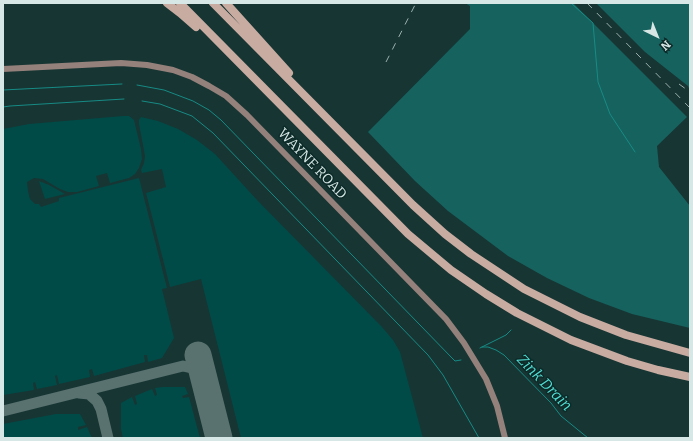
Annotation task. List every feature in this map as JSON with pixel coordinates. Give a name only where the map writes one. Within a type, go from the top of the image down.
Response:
[{"type":"highway","points":[[167,3],[180,12],[197,28],[284,115],[324,149]]},
{"type":"highway","points":[[180,3],[422,246],[451,270],[492,298],[537,324],[591,348],[646,366],[690,377]]},
{"type":"highway","points":[[213,3],[339,131],[434,224],[471,254],[511,281],[561,308],[626,335],[690,353]]},
{"type":"highway","points":[[226,3],[301,86],[339,131]]},
{"type":"main road","name":"WAYNE ROAD","points":[[3,69],[121,63],[147,65],[173,70],[192,77],[226,96],[247,115],[446,319],[471,352],[486,379],[496,406],[504,438]]},
{"type":"shaded area","points":[[465,3],[573,3],[687,117],[657,146],[659,167],[690,206],[690,328],[632,314],[589,298],[547,278],[508,256],[448,211],[415,181],[368,132],[470,29],[470,6]]},
{"type":"shaded area","points":[[596,3],[690,3],[690,91],[688,86],[645,52]]},
{"type":"shaded area","points":[[129,116],[134,120],[141,149],[142,159],[135,174],[129,178],[110,183],[107,173],[96,176],[99,186],[77,192],[68,192],[43,179],[34,178],[27,182],[28,191],[30,199],[35,204],[39,204],[41,207],[59,201],[59,198],[139,178],[167,288],[162,289],[174,338],[162,358],[148,362],[147,355],[144,355],[145,362],[94,376],[92,369],[89,370],[90,377],[59,384],[57,375],[55,376],[57,385],[37,389],[35,382],[33,383],[34,390],[3,395],[3,129],[29,124]]},
{"type":"shaded area","points":[[141,117],[158,121],[178,129],[197,140],[215,154],[257,200],[382,327],[393,340],[400,352],[423,438],[241,438],[201,279],[170,287],[146,193],[166,187],[162,169],[142,173],[141,170],[145,156],[139,124]]},
{"type":"shaded area","points":[[39,181],[49,185],[65,194],[45,199]]},
{"type":"shaded area","points":[[185,387],[188,394],[182,396],[183,398],[189,397],[200,438],[123,438],[121,429],[121,403],[132,397],[135,405],[137,404],[135,396],[152,389],[155,396],[157,395],[155,388]]},
{"type":"shaded area","points":[[56,414],[80,414],[86,425],[78,427],[78,430],[87,427],[92,438],[3,438],[3,424]]},
{"type":"waterway","points":[[571,3],[593,23],[598,82],[610,114],[635,152]]},
{"type":"waterway","points":[[3,90],[122,84]]},
{"type":"waterway","points":[[137,85],[164,90],[193,101],[209,110],[221,120],[452,358],[455,361],[461,360]]},
{"type":"waterway","points":[[3,107],[124,99]]},
{"type":"waterway","points":[[142,101],[160,104],[192,116],[213,133],[428,355],[443,375],[479,438]]},
{"type":"waterway","points":[[480,348],[506,335],[511,330]]},
{"type":"waterway","name":"Zink Drain","points":[[482,347],[488,347],[504,355],[551,403],[561,416],[588,438]]},
{"type":"taxiway","points":[[3,411],[183,366],[196,369],[205,381]]},
{"type":"taxiway","points":[[79,393],[89,394],[97,401],[101,409],[108,438]]},
{"type":"runway","points":[[198,355],[219,438]]},
{"type":"railway","points":[[386,62],[416,3]]},
{"type":"railway","points":[[587,3],[690,108]]},
{"type":"railway","points":[[679,84],[690,92]]}]
